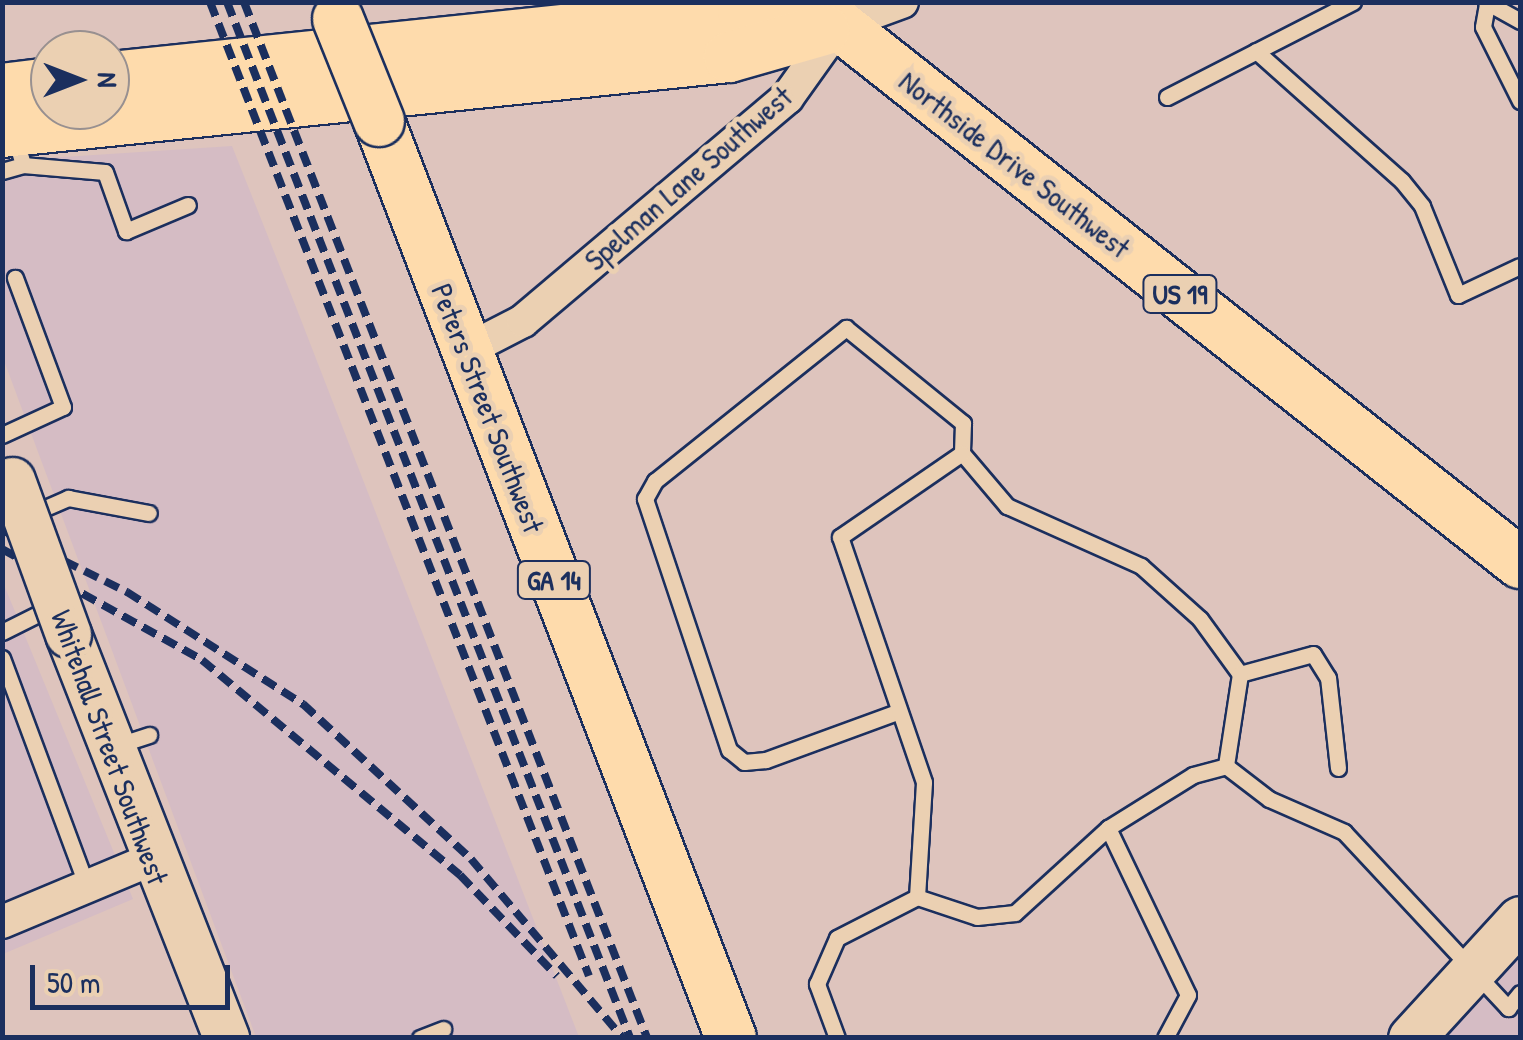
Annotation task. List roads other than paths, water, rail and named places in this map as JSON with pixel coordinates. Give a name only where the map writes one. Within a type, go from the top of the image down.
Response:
[{"type":"main road","name":"Peters Street Southwest","points":[[335,11],[731,1038]]},
{"type":"main road","points":[[130,75],[743,11],[830,14]]},
{"type":"main road","points":[[9,138],[729,57],[830,14]]},
{"type":"main road","name":"Northside Drive Southwest","points":[[830,14],[1520,563]]},
{"type":"main road","points":[[9,138],[30,110]]},
{"type":"main road","name":"Whitehall Street Southwest","points":[[13,484],[63,619],[129,742],[150,860],[226,1038]]},
{"type":"main road","points":[[1410,1038],[1520,918]]},
{"type":"street","points":[[830,14],[902,2]]},
{"type":"street","name":"Spelman Lane Southwest","points":[[466,351],[522,321],[787,98],[830,14]]},
{"type":"street","points":[[2,922],[150,860]]},
{"type":"lane","points":[[1166,96],[1354,2]]},
{"type":"lane","points":[[1520,21],[1487,3],[1483,27],[1520,101]]},
{"type":"lane","points":[[1256,52],[1402,181],[1458,295],[1520,266]]},
{"type":"lane","points":[[9,138],[104,172],[126,232],[188,205]]},
{"type":"lane","points":[[2,436],[63,407],[16,278]]},
{"type":"lane","points":[[897,712],[766,760],[744,762],[730,750],[645,498],[846,328],[963,422],[962,454],[1032,523],[1141,566],[1170,587],[1240,674],[1226,766]]},
{"type":"lane","points":[[917,897],[924,782],[840,536],[962,454]]},
{"type":"lane","points":[[13,484],[149,514]]},
{"type":"lane","points":[[2,632],[63,619]]},
{"type":"lane","points":[[1240,674],[1313,654],[1328,678],[1338,768]]},
{"type":"lane","points":[[2,658],[87,886]]},
{"type":"lane","points":[[837,1038],[817,984],[825,952],[917,897],[977,916],[1015,913],[1108,828],[1193,775],[1226,766]]},
{"type":"lane","points":[[1226,766],[1269,799],[1344,832],[1508,1008],[1520,994]]},
{"type":"lane","points":[[1108,828],[1188,995],[1165,1038]]},
{"type":"lane","points":[[420,1038],[443,1029]]},
{"type":"railway","points":[[210,2],[589,976]]},
{"type":"railway","points":[[227,2],[630,1038]]},
{"type":"railway","points":[[244,2],[647,1038]]},
{"type":"railway","points":[[2,530],[127,592],[303,704],[471,859],[623,1038]]},
{"type":"railway","points":[[2,549],[202,660],[460,875],[557,976]]}]
